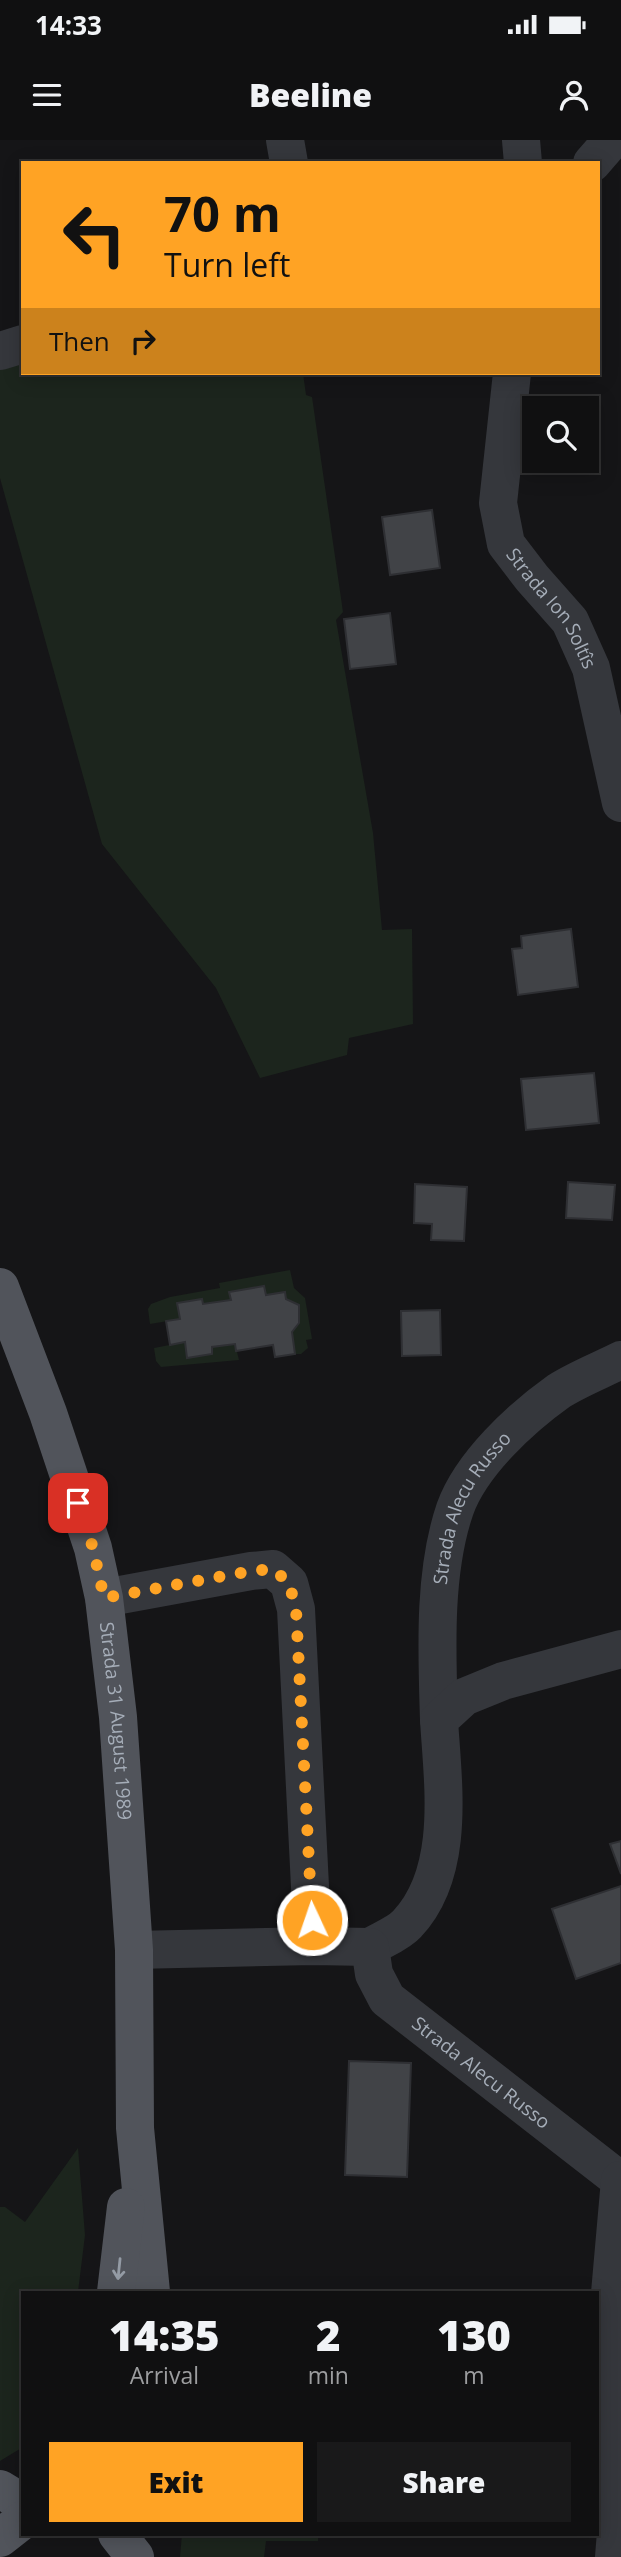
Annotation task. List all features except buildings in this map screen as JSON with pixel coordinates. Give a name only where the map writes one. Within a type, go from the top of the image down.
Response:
[{"type":"main road","name":"Strada 31 August 1989","points":[[0,1287],[48,1413],[93,1548],[104,1598],[118,1717],[134,1950],[135,2128],[151,2291]]},
{"type":"main road","name":"Strada 31 August 1989","points":[[116,2291],[135,2128]]},
{"type":"main road","points":[[0,2489],[21,2502]]},
{"type":"main road","points":[[0,2538],[21,2522]]},
{"type":"main road","points":[[119,2536],[135,2557]]},
{"type":"main road","points":[[146,2557],[148,2536]]},
{"type":"street","points":[[285,140],[289,161]]},
{"type":"street","points":[[521,140],[523,161]]},
{"type":"street","points":[[594,161],[611,140]]},
{"type":"street","points":[[0,351],[21,345]]},
{"type":"street","name":"Strada Ion Soltîs","points":[[512,375],[498,503],[506,544],[570,621],[591,668],[621,803]]},
{"type":"street","name":"Strada Alecu Russo","points":[[614,2557],[619,2495],[604,2361],[620,2180],[387,1998],[374,1974],[370,1947],[406,1925],[428,1892],[443,1840],[438,1671],[440,1599],[444,1551],[456,1507],[480,1466],[515,1426],[561,1390],[621,1360]]},
{"type":"street","points":[[104,1598],[273,1569],[289,1583],[296,1609],[313,1946]]},
{"type":"street","points":[[439,1720],[464,1696],[503,1681],[621,1649]]},
{"type":"street","points":[[134,1950],[370,1947]]},
{"type":"shaded area","points":[[21,359],[21,375],[303,375],[306,395],[312,397],[343,612],[336,620],[373,833],[382,930],[412,929],[413,1024],[349,1038],[347,1055],[260,1078],[216,988],[102,844],[0,478],[0,364]]},
{"type":"shaded area","points":[[290,1270],[294,1288],[305,1298],[312,1339],[306,1340],[308,1348],[301,1354],[295,1354],[292,1332],[299,1323],[299,1305],[286,1299],[284,1292],[266,1295],[264,1286],[230,1292],[231,1300],[203,1304],[202,1299],[178,1303],[180,1319],[150,1324],[148,1309],[151,1304],[170,1297],[220,1288],[219,1283]]},
{"type":"shaded area","points":[[185,1342],[187,1358],[212,1354],[212,1347],[235,1344],[239,1360],[161,1367],[156,1361],[154,1348]]},
{"type":"shaded area","points":[[78,2148],[85,2235],[78,2291],[21,2291],[21,2448],[0,2461],[0,2207],[5,2207],[25,2222]]},
{"type":"shaded area","points":[[182,2536],[318,2536],[318,2541],[266,2541],[264,2557],[180,2557]]},
{"type":"route","points":[[78,1503],[93,1548],[104,1598],[273,1569],[289,1583],[296,1609],[312,1920]]}]
